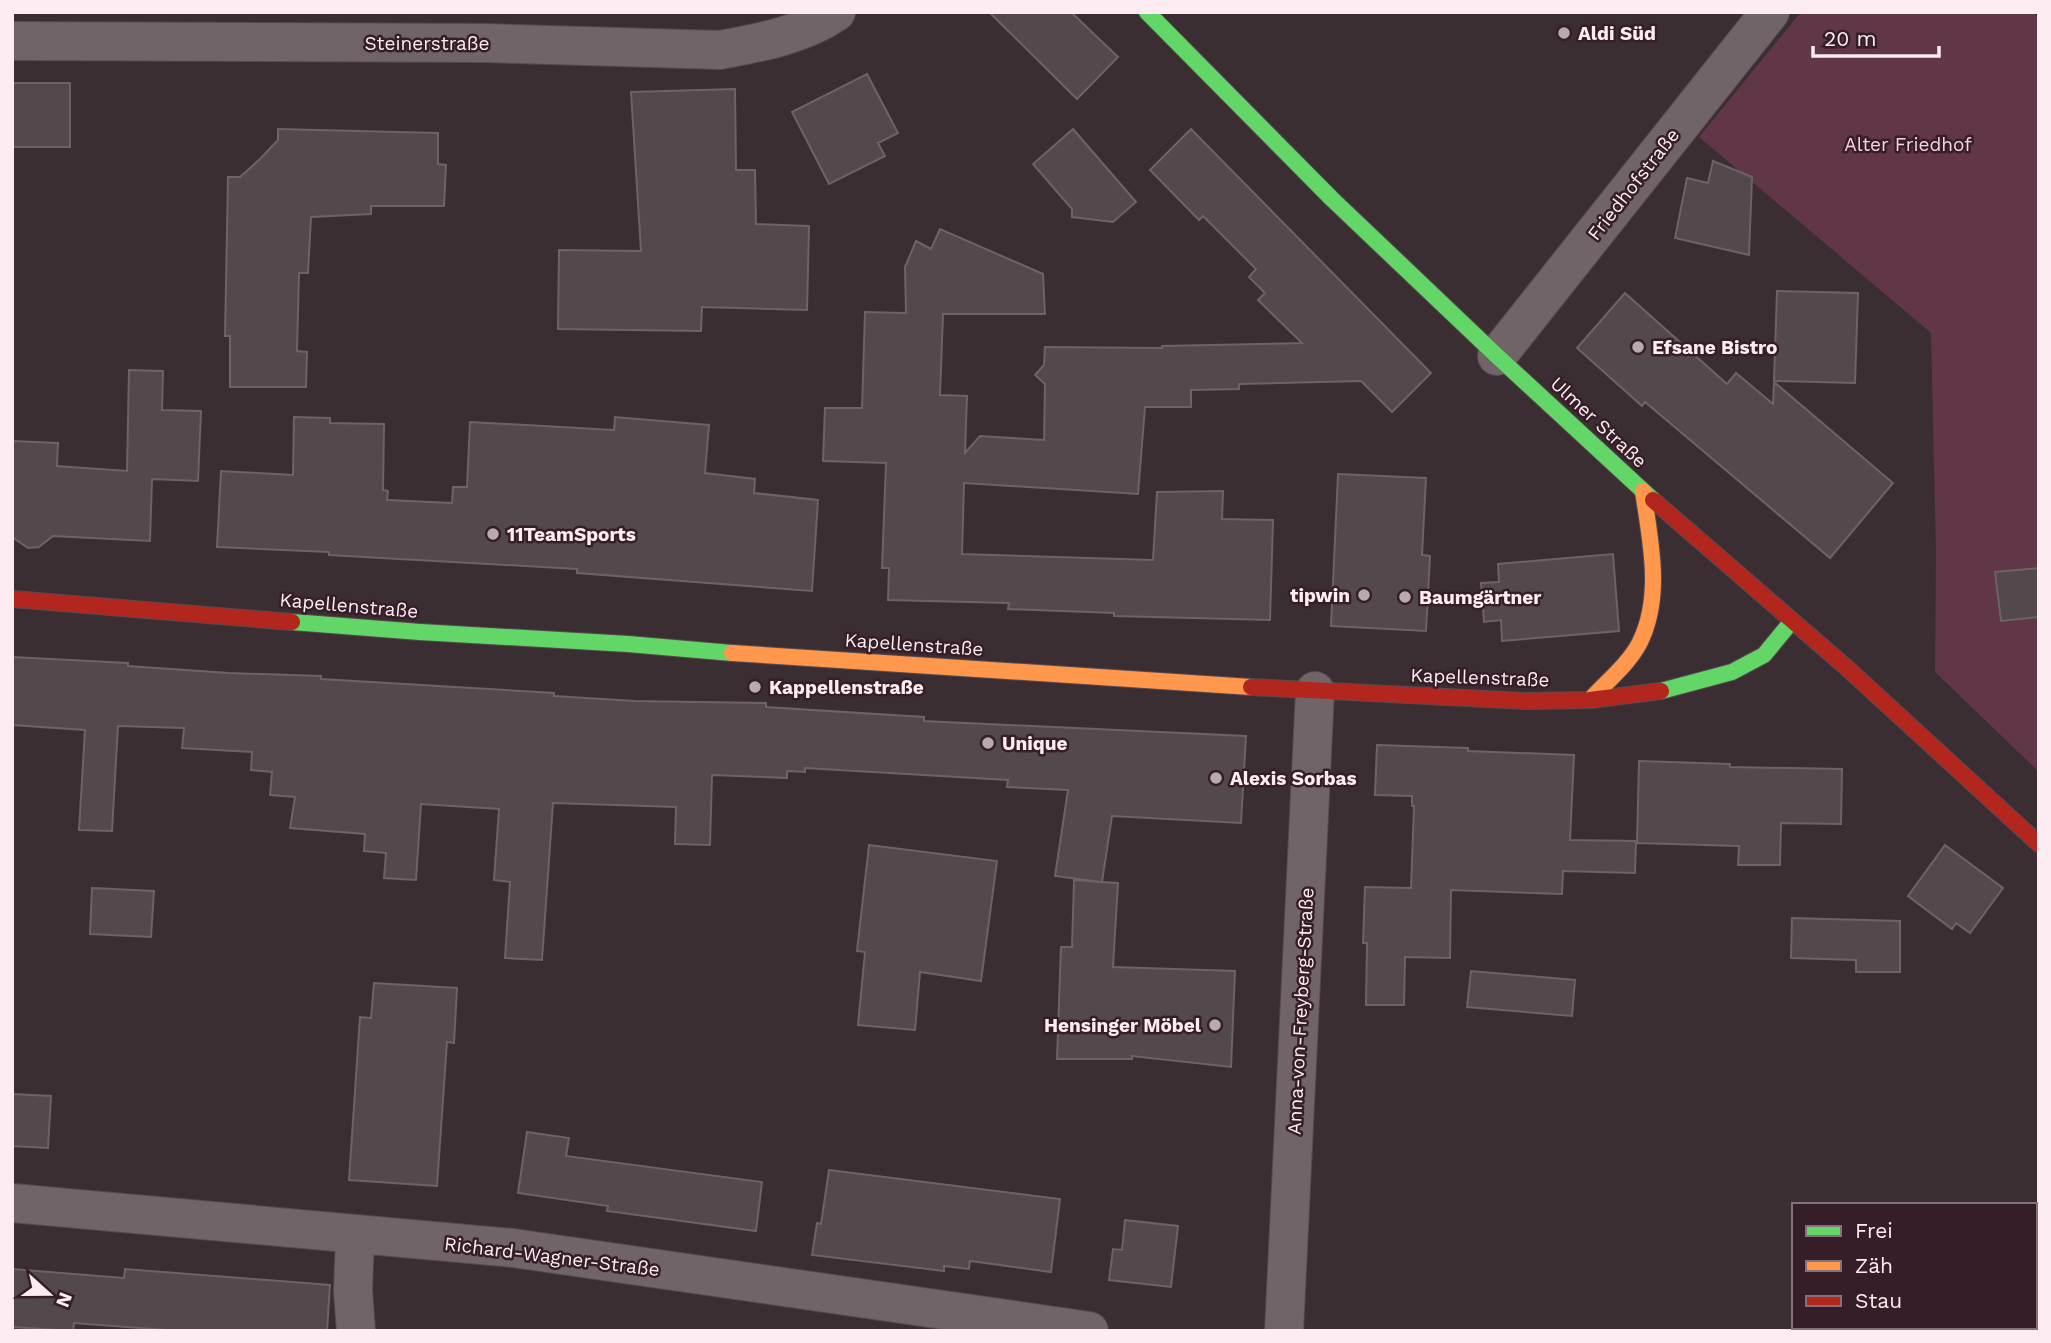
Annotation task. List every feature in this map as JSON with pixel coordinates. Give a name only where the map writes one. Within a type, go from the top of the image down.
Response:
[{"type":"street","name":"Steinerstraße","points":[[12,41],[471,43],[720,50],[755,44],[791,33],[836,12]]},
{"type":"street","name":"Ulmer Straße","points":[[1147,12],[1332,199],[1497,356],[1643,491],[1792,621],[2039,844]]},
{"type":"street","name":"Friedhofstraße","points":[[1497,356],[1770,12]]},
{"type":"street","points":[[1590,700],[1640,643],[1653,598],[1651,545],[1643,491]]},
{"type":"street","name":"Kapellenstraße","points":[[12,599],[420,632],[628,644],[678,650],[1315,691],[1515,701],[1590,700],[1659,691],[1732,672],[1764,654],[1792,621]]},
{"type":"street","name":"Anna-von-Freyberg-Straße","points":[[1284,1331],[1315,691]]},
{"type":"street","name":"Richard-Wagner-Straße","points":[[12,1203],[355,1236],[513,1248],[1089,1331]]},
{"type":"street","points":[[355,1236],[353,1290],[356,1331]]},
{"type":"green space","name":"Alter Friedhof","points":[[1801,12],[2031,12],[2039,18],[2039,772],[1935,672],[1936,554],[1931,333],[1699,137]]},
{"type":"building","points":[[989,12],[1071,12],[1118,57],[1077,99]]},
{"type":"building","points":[[867,74],[898,133],[878,143],[885,156],[829,184],[792,112]]},
{"type":"building","points":[[12,83],[70,83],[70,147],[12,147]]},
{"type":"building","points":[[735,89],[736,170],[755,170],[756,224],[809,226],[807,310],[702,307],[701,331],[558,329],[559,250],[641,251],[631,92]]},
{"type":"building","points":[[278,129],[438,133],[438,164],[446,165],[444,206],[371,206],[371,214],[311,217],[308,273],[299,273],[297,351],[307,352],[306,387],[230,387],[230,336],[225,336],[228,177],[240,177],[260,159],[278,140]]},
{"type":"building","points":[[1073,129],[1136,202],[1113,222],[1072,217],[1072,209],[1033,164]]},
{"type":"building","points":[[1191,129],[1431,373],[1392,412],[1361,381],[1239,384],[1239,389],[1191,390],[1191,407],[1145,407],[1138,494],[964,483],[962,554],[1153,560],[1157,492],[1223,491],[1222,519],[1273,520],[1270,620],[1114,616],[1114,613],[1008,609],[1009,603],[888,600],[889,568],[882,568],[886,463],[823,461],[825,408],[862,408],[865,312],[906,313],[905,267],[916,241],[931,249],[940,229],[1043,274],[1045,314],[943,314],[940,395],[967,396],[965,453],[980,436],[1044,440],[1045,384],[1035,375],[1044,365],[1045,347],[1162,348],[1302,343],[1258,300],[1265,293],[1249,277],[1256,269],[1203,216],[1199,220],[1150,170]]},
{"type":"building","points":[[1713,161],[1752,177],[1749,255],[1675,238],[1687,178],[1708,183]]},
{"type":"building","points":[[1777,291],[1858,293],[1855,383],[1774,381]]},
{"type":"building","points":[[1625,293],[1727,384],[1736,373],[1773,404],[1774,382],[1893,483],[1830,558],[1645,402],[1642,406],[1577,348]]},
{"type":"building","points":[[129,370],[163,371],[162,410],[201,411],[198,481],[152,479],[150,541],[53,536],[39,547],[28,548],[12,537],[12,441],[58,443],[57,466],[127,471]]},
{"type":"building","points":[[294,417],[330,418],[330,423],[384,424],[383,490],[388,491],[387,500],[452,503],[453,487],[467,487],[470,422],[614,430],[615,417],[709,425],[705,473],[755,479],[754,493],[818,500],[812,591],[577,573],[577,569],[217,547],[221,471],[293,475]]},
{"type":"building","points":[[1338,474],[1426,478],[1422,555],[1430,556],[1426,631],[1331,626]]},
{"type":"building","points":[[1613,554],[1619,631],[1502,641],[1501,620],[1484,622],[1481,583],[1499,582],[1498,564]]},
{"type":"building","points":[[2039,568],[2039,617],[2001,621],[1995,572]]},
{"type":"building","points":[[12,657],[128,663],[128,666],[229,673],[321,676],[321,679],[554,693],[554,696],[635,701],[766,703],[766,707],[924,717],[924,721],[1246,736],[1241,823],[1112,816],[1102,882],[1118,883],[1113,967],[1235,971],[1231,1067],[1132,1056],[1132,1059],[1057,1059],[1061,947],[1072,947],[1074,880],[1101,882],[1055,876],[1068,790],[1007,787],[1008,780],[805,768],[805,772],[787,771],[787,778],[712,775],[710,845],[675,844],[676,807],[553,803],[542,960],[505,958],[510,882],[494,880],[499,809],[421,804],[416,880],[384,878],[386,853],[364,851],[365,834],[290,828],[295,797],[270,795],[272,772],[251,770],[252,752],[182,748],[184,728],[118,726],[112,831],[79,830],[85,730],[12,725]]},
{"type":"building","points":[[1377,745],[1574,755],[1570,840],[1636,841],[1635,873],[1563,871],[1562,894],[1451,890],[1450,958],[1405,957],[1404,1005],[1366,1005],[1367,943],[1363,943],[1365,887],[1411,888],[1414,806],[1412,796],[1375,795]]},
{"type":"building","points":[[1639,761],[1730,764],[1730,767],[1842,769],[1841,824],[1781,823],[1780,865],[1738,865],[1739,846],[1637,843]]},
{"type":"building","points":[[869,845],[997,861],[981,981],[920,972],[915,1030],[858,1025],[865,952],[857,951]]},
{"type":"building","points":[[1945,845],[2003,888],[1970,933],[1956,923],[1952,929],[1908,896]]},
{"type":"building","points":[[92,888],[154,891],[151,937],[90,934]]},
{"type":"building","points":[[1792,918],[1900,921],[1900,972],[1856,972],[1856,960],[1791,958]]},
{"type":"building","points":[[1471,971],[1575,980],[1572,1016],[1467,1007]]},
{"type":"building","points":[[374,983],[457,988],[454,1043],[447,1042],[437,1186],[349,1180],[360,1017],[371,1018]]},
{"type":"building","points":[[12,1094],[51,1096],[48,1148],[12,1146]]},
{"type":"building","points":[[527,1132],[569,1138],[566,1156],[762,1182],[756,1231],[607,1211],[608,1206],[518,1193]]},
{"type":"building","points":[[829,1170],[1060,1199],[1051,1272],[970,1261],[969,1269],[944,1266],[944,1271],[812,1255],[817,1223],[821,1224]]},
{"type":"building","points":[[1125,1220],[1178,1226],[1171,1287],[1109,1280],[1113,1249],[1122,1250]]},
{"type":"building","points":[[12,1269],[124,1278],[125,1269],[330,1285],[327,1331],[179,1331],[74,1323],[73,1331],[12,1327]]},
{"type":"traffic: fast","points":[[1147,12],[1332,199],[1653,500]]},
{"type":"traffic: fast","points":[[1661,691],[1732,672],[1764,655],[1792,621]]},
{"type":"traffic: fast","points":[[292,622],[732,653]]},
{"type":"traffic: slow","points":[[1590,700],[1630,658],[1647,624],[1653,567],[1643,491]]},
{"type":"traffic: slow","points":[[732,653],[1251,687]]},
{"type":"traffic: jam","points":[[1653,500],[1847,668],[2039,844]]},
{"type":"traffic: jam","points":[[12,599],[292,622]]},
{"type":"traffic: jam","points":[[1251,687],[1527,701],[1590,700],[1661,691]]},
{"type":"place","name":"Aldi Süd","points":[[1564,33]]},
{"type":"place","name":"Efsane Bistro","points":[[1638,347]]},
{"type":"place","name":"11TeamSports","points":[[493,534]]},
{"type":"place","name":"tipwin","points":[[1364,595]]},
{"type":"place","name":"Baumgärtner","points":[[1405,597]]},
{"type":"place","name":"Kappellenstraße","points":[[755,687]]},
{"type":"place","name":"Unique","points":[[988,743]]},
{"type":"place","name":"Alexis Sorbas","points":[[1216,778]]},
{"type":"place","name":"Hensinger Möbel","points":[[1215,1025]]}]
